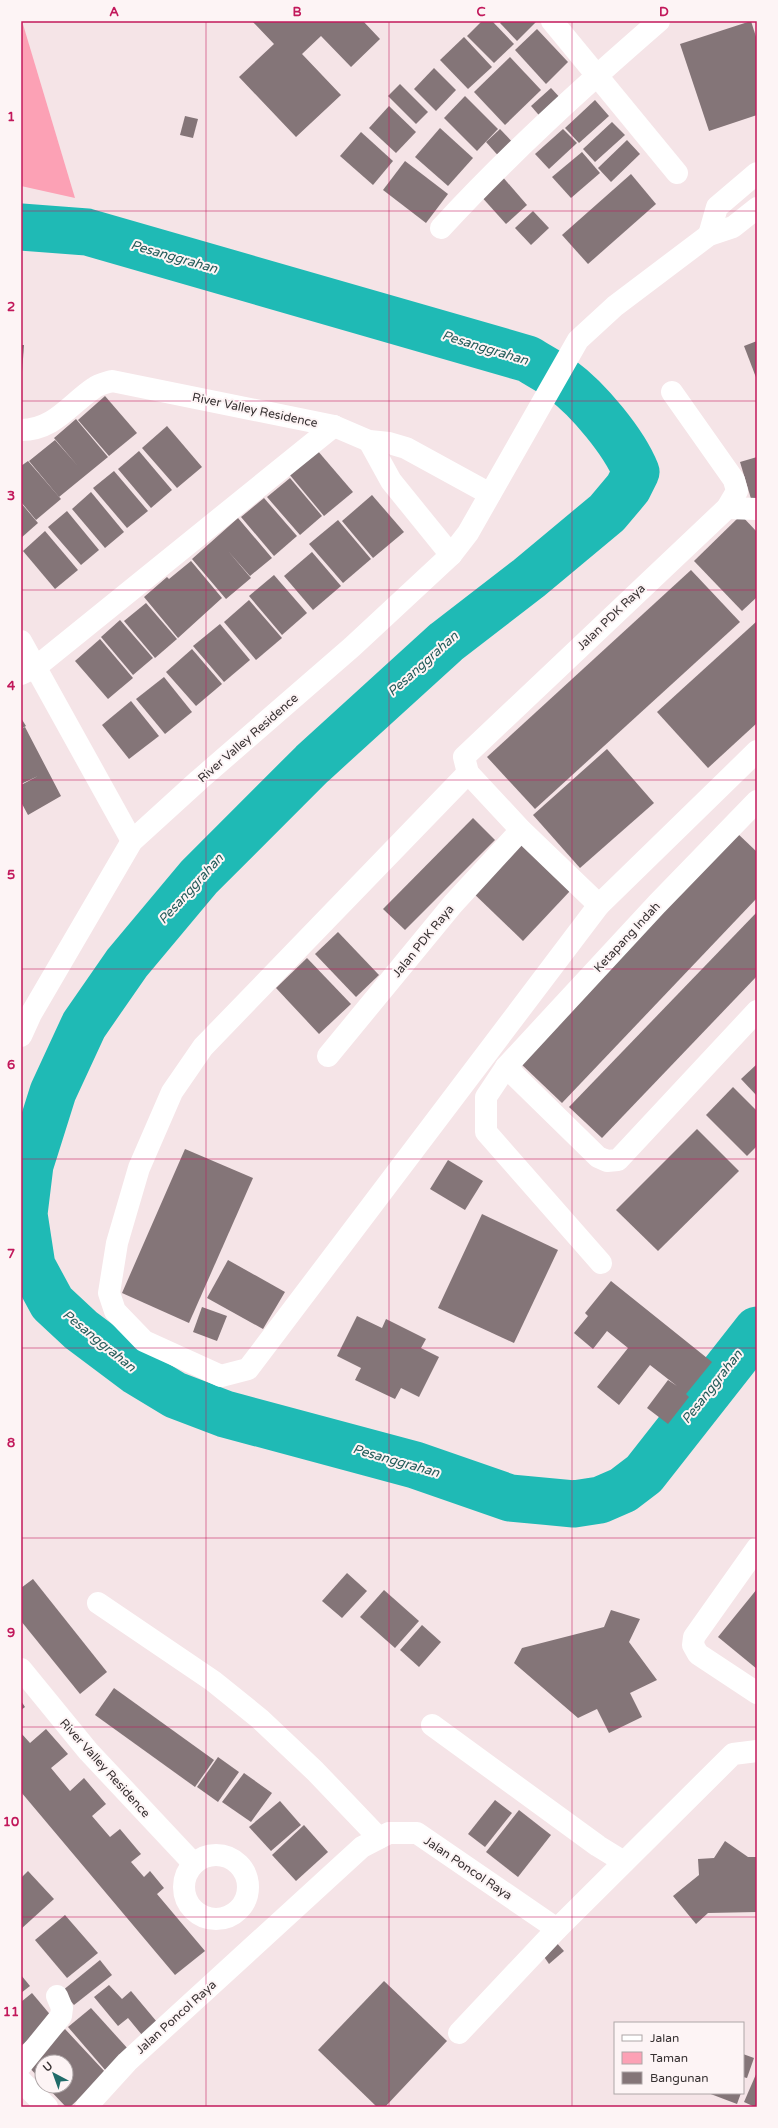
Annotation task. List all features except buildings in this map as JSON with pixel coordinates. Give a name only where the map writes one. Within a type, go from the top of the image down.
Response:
[{"type":"street","points":[[552,21],[677,173]]},
{"type":"street","points":[[441,228],[487,178],[596,76],[659,21]]},
{"type":"street","points":[[709,235],[717,207],[757,173]]},
{"type":"street","name":"River Valley Residence","points":[[21,1036],[35,1007],[132,841],[199,780],[352,647],[451,555],[468,533],[578,340],[616,306],[709,235],[733,227],[757,208]]},
{"type":"street","name":"River Valley Residence","points":[[21,430],[32,430],[48,424],[63,415],[95,387],[112,381],[334,426],[369,441],[389,443],[406,448],[490,494]]},
{"type":"street","name":"Jalan PDK Raya","points":[[468,773],[464,757],[727,508],[737,492],[734,480],[672,392]]},
{"type":"street","points":[[29,670],[334,426]]},
{"type":"street","points":[[369,441],[390,481],[451,555]]},
{"type":"street","points":[[727,508],[757,510]]},
{"type":"street","points":[[21,641],[29,670],[132,841]]},
{"type":"street","points":[[598,905],[521,830],[468,773],[204,1047],[172,1092],[139,1168],[116,1243],[109,1293],[115,1311],[144,1341],[221,1376],[248,1369],[598,905],[757,750]]},
{"type":"street","name":"Ketapang Indah","points":[[601,1263],[486,1132],[486,1097],[506,1067],[657,904],[755,808]]},
{"type":"street","name":"Jalan PDK Raya","points":[[328,1056],[453,904],[521,830]]},
{"type":"street","points":[[506,1067],[598,1157],[607,1161],[618,1160],[757,1011]]},
{"type":"street","points":[[757,1548],[694,1637],[693,1645],[698,1654],[757,1693]]},
{"type":"street","points":[[98,1603],[213,1681],[254,1715],[315,1771],[379,1838]]},
{"type":"street","name":"River Valley Residence","points":[[21,1669],[88,1751],[193,1863]]},
{"type":"street","points":[[432,1725],[598,1846],[624,1862]]},
{"type":"street","points":[[460,2033],[557,1929],[733,1754],[757,1751]]},
{"type":"street","name":"Jalan Poncol Raya","points":[[86,2107],[127,2062],[362,1847],[390,1833],[417,1833],[557,1929]]},
{"type":"street","points":[[21,2065],[61,2016],[62,2008],[57,1996]]},
{"type":"street","points":[[21,2081],[47,2107]]},
{"type":"green space","points":[[22,21],[75,198],[21,186]]},
{"type":"waterway","name":"Pesanggrahan","points":[[21,227],[87,232],[528,359],[554,374],[583,398],[614,435],[636,472],[628,488],[607,513],[529,578],[446,642],[312,764],[199,877],[127,963],[84,1025],[53,1092],[30,1165],[24,1214],[32,1266],[52,1303],[81,1330],[137,1372],[175,1395],[225,1414],[415,1465],[510,1498],[574,1504],[600,1500],[623,1490],[644,1474],[757,1330]]}]
